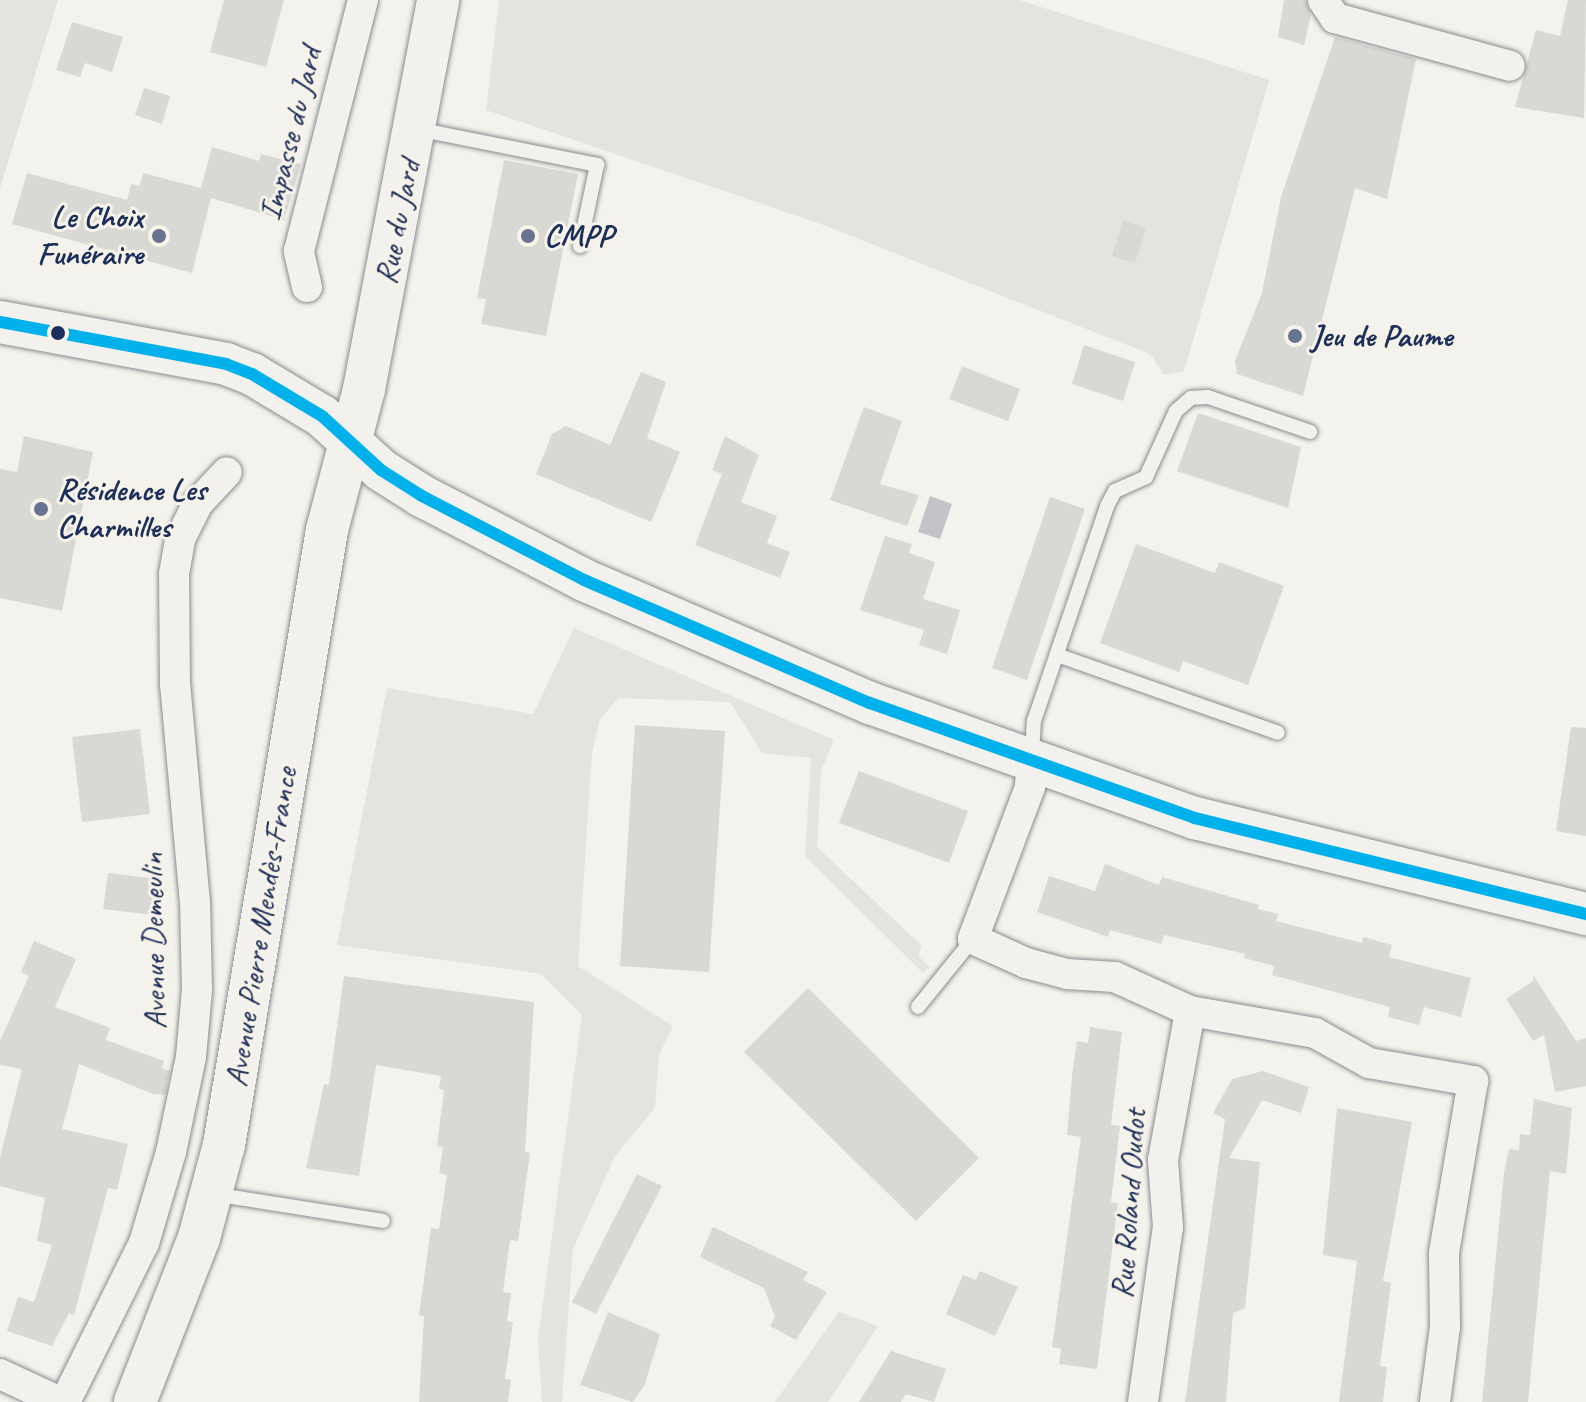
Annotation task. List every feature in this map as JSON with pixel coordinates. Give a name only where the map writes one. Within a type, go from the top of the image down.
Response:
[{"type":"main road","name":"Rue du Jard","points":[[352,443],[416,129],[438,0]]},
{"type":"main road","points":[[0,322],[234,366],[322,416],[405,488],[584,580],[778,668],[1032,762],[1195,818],[1586,914]]},
{"type":"main road","name":"Avenue Pierre Mendès-France","points":[[135,1402],[213,1193],[272,881],[327,530],[352,443]]},
{"type":"street","name":"Impasse du Jard","points":[[307,287],[299,251],[363,0]]},
{"type":"street","points":[[1323,0],[1335,18],[1510,66]]},
{"type":"street","name":"Avenue Demeulin","points":[[63,1402],[144,1243],[171,1152],[191,1057],[195,903],[175,685],[174,574],[180,539],[198,503],[227,472]]},
{"type":"street","points":[[1032,762],[1030,787],[973,939],[1026,963],[1067,974],[1115,977],[1190,1011],[1315,1033],[1369,1063],[1473,1081],[1444,1253],[1445,1327],[1435,1402]]},
{"type":"street","name":"Rue Roland Oudot","points":[[1143,1402],[1168,1227],[1163,1160],[1190,1011]]},
{"type":"street","points":[[0,1374],[63,1402]]},
{"type":"lane","points":[[416,129],[597,165],[580,246]]},
{"type":"lane","points":[[1032,762],[1034,721],[1107,506],[1115,491],[1146,477],[1183,404],[1191,398],[1208,397],[1310,432]]},
{"type":"lane","points":[[1057,655],[1278,733]]},
{"type":"lane","points":[[918,1007],[973,939]]},
{"type":"lane","points":[[213,1193],[383,1221]]},
{"type":"shaded area","points":[[0,0],[58,0],[0,188]]},
{"type":"shaded area","points":[[499,0],[1019,0],[1269,80],[1184,371],[1164,375],[1150,354],[818,223],[486,110]]},
{"type":"shaded area","points":[[930,496],[952,504],[940,539],[918,532]]},
{"type":"shaded area","points":[[574,628],[834,740],[821,771],[817,847],[922,946],[918,956],[930,967],[923,973],[805,856],[811,758],[762,753],[730,702],[619,698],[600,719],[592,753],[578,966],[673,1026],[659,1055],[655,1108],[615,1156],[573,1249],[562,1402],[542,1402],[538,1339],[582,1015],[541,974],[337,945],[387,688],[533,714]]},
{"type":"shaded area","points":[[839,1312],[878,1326],[828,1402],[775,1402]]},
{"type":"building","points":[[224,0],[284,0],[266,67],[210,52]]},
{"type":"building","points":[[1284,0],[1305,0],[1311,15],[1304,45],[1278,37]]},
{"type":"building","points":[[1568,0],[1586,0],[1584,118],[1515,107],[1536,30],[1560,36]]},
{"type":"building","points":[[72,22],[123,37],[112,72],[85,63],[80,77],[56,70]]},
{"type":"building","points":[[1335,37],[1416,59],[1387,199],[1355,188],[1303,396],[1237,374],[1235,361],[1262,293],[1281,197]]},
{"type":"building","points":[[144,88],[170,96],[162,124],[135,115]]},
{"type":"building","points":[[212,147],[259,161],[261,154],[301,164],[284,220],[211,198],[192,273],[12,224],[27,173],[127,200],[131,184],[140,186],[143,173],[201,188]]},
{"type":"building","name":"CMPP","points":[[504,160],[578,174],[546,336],[481,324],[486,299],[477,298]]},
{"type":"building","points":[[1123,220],[1146,228],[1135,263],[1112,256]]},
{"type":"building","points":[[1084,345],[1135,362],[1123,401],[1072,384]]},
{"type":"building","points":[[962,366],[1020,389],[1008,421],[949,399]]},
{"type":"building","points":[[641,372],[666,382],[647,438],[680,452],[651,522],[536,474],[552,434],[566,426],[610,445]]},
{"type":"building","points":[[864,407],[902,421],[880,484],[919,495],[907,526],[830,500]]},
{"type":"building","points":[[1198,413],[1301,447],[1288,508],[1177,471]]},
{"type":"building","name":"Résidence Les Charmilles","points":[[24,436],[93,452],[62,611],[0,598],[0,469],[17,472]]},
{"type":"building","points":[[725,436],[759,455],[741,502],[777,516],[767,543],[790,552],[780,578],[695,545],[722,474],[712,470]]},
{"type":"building","points":[[1050,497],[1085,509],[1027,680],[992,668]]},
{"type":"building","points":[[885,536],[912,544],[909,553],[935,562],[923,599],[960,610],[947,654],[919,645],[924,630],[860,610]]},
{"type":"building","points":[[1136,544],[1215,573],[1219,562],[1284,586],[1248,685],[1183,661],[1179,672],[1100,643]]},
{"type":"building","points":[[635,725],[725,731],[709,972],[620,966]]},
{"type":"building","points":[[1571,727],[1586,728],[1586,836],[1556,831]]},
{"type":"building","points":[[140,729],[150,814],[82,822],[72,737]]},
{"type":"building","points":[[859,771],[968,811],[949,863],[839,823]]},
{"type":"building","points":[[1105,864],[1159,885],[1162,877],[1259,905],[1258,909],[1278,914],[1276,921],[1362,943],[1363,937],[1392,945],[1389,957],[1471,978],[1461,1017],[1424,1007],[1419,1025],[1388,1017],[1390,1007],[1272,975],[1274,966],[1244,958],[1245,954],[1164,935],[1161,944],[1110,930],[1108,937],[1037,912],[1049,876],[1095,891]]},
{"type":"building","points":[[108,873],[159,879],[154,915],[103,909]]},
{"type":"building","points":[[34,941],[76,959],[55,1007],[110,1028],[106,1040],[164,1061],[162,1068],[170,1071],[165,1095],[153,1094],[79,1064],[62,1129],[128,1144],[117,1190],[108,1188],[74,1315],[69,1313],[52,1346],[7,1331],[18,1297],[34,1302],[52,1245],[37,1241],[45,1198],[0,1186],[0,1158],[22,1069],[0,1065],[0,1041],[29,976],[21,972]]},
{"type":"building","points":[[1533,975],[1576,1041],[1586,1038],[1586,1086],[1555,1092],[1544,1035],[1533,1041],[1506,999],[1533,981]]},
{"type":"building","points":[[344,976],[534,1002],[525,1152],[530,1153],[518,1241],[510,1240],[503,1292],[511,1293],[507,1321],[513,1322],[505,1379],[511,1380],[508,1402],[419,1402],[424,1316],[419,1315],[431,1228],[439,1229],[447,1175],[439,1173],[443,1147],[437,1146],[444,1090],[439,1089],[441,1076],[376,1065],[359,1176],[306,1168],[324,1084],[329,1085]]},
{"type":"building","points":[[808,988],[979,1158],[916,1221],[744,1052]]},
{"type":"building","points":[[1090,1027],[1122,1032],[1111,1125],[1120,1126],[1111,1202],[1118,1203],[1097,1369],[1059,1364],[1061,1349],[1052,1347],[1081,1137],[1067,1135],[1072,1076],[1077,1041],[1088,1043]]},
{"type":"building","points":[[1263,1071],[1309,1087],[1301,1113],[1262,1100],[1229,1158],[1260,1162],[1245,1308],[1233,1313],[1226,1402],[1185,1402],[1225,1119],[1213,1113],[1232,1079]]},
{"type":"building","points":[[1534,1099],[1572,1108],[1566,1174],[1550,1171],[1528,1402],[1482,1402],[1504,1172],[1509,1149],[1519,1150],[1520,1134],[1530,1135]]},
{"type":"building","points":[[1337,1108],[1412,1122],[1383,1281],[1391,1283],[1380,1366],[1387,1367],[1383,1402],[1339,1402],[1357,1261],[1323,1255]]},
{"type":"building","points":[[637,1174],[662,1186],[596,1314],[572,1302]]},
{"type":"building","points":[[713,1227],[808,1272],[803,1280],[827,1292],[796,1340],[770,1326],[775,1317],[764,1288],[700,1257]]},
{"type":"building","points":[[980,1271],[1018,1287],[995,1336],[946,1314],[963,1275],[976,1280]]},
{"type":"building","points":[[608,1312],[660,1334],[645,1384],[633,1402],[580,1385]]},
{"type":"building","points":[[891,1351],[946,1369],[934,1402],[906,1394],[901,1402],[859,1402]]},
{"type":"transit line","points":[[0,322],[226,364],[252,374],[322,416],[381,470],[422,496],[584,580],[870,703],[1195,818],[1586,914]]},
{"type":"place","name":"Le Choix Funéraire","points":[[159,236]]},
{"type":"place","name":"CMPP","points":[[528,236]]},
{"type":"place","name":"Jeu de Paume","points":[[1295,336]]},
{"type":"place","name":"Résidence Les Charmilles","points":[[41,509]]}]
